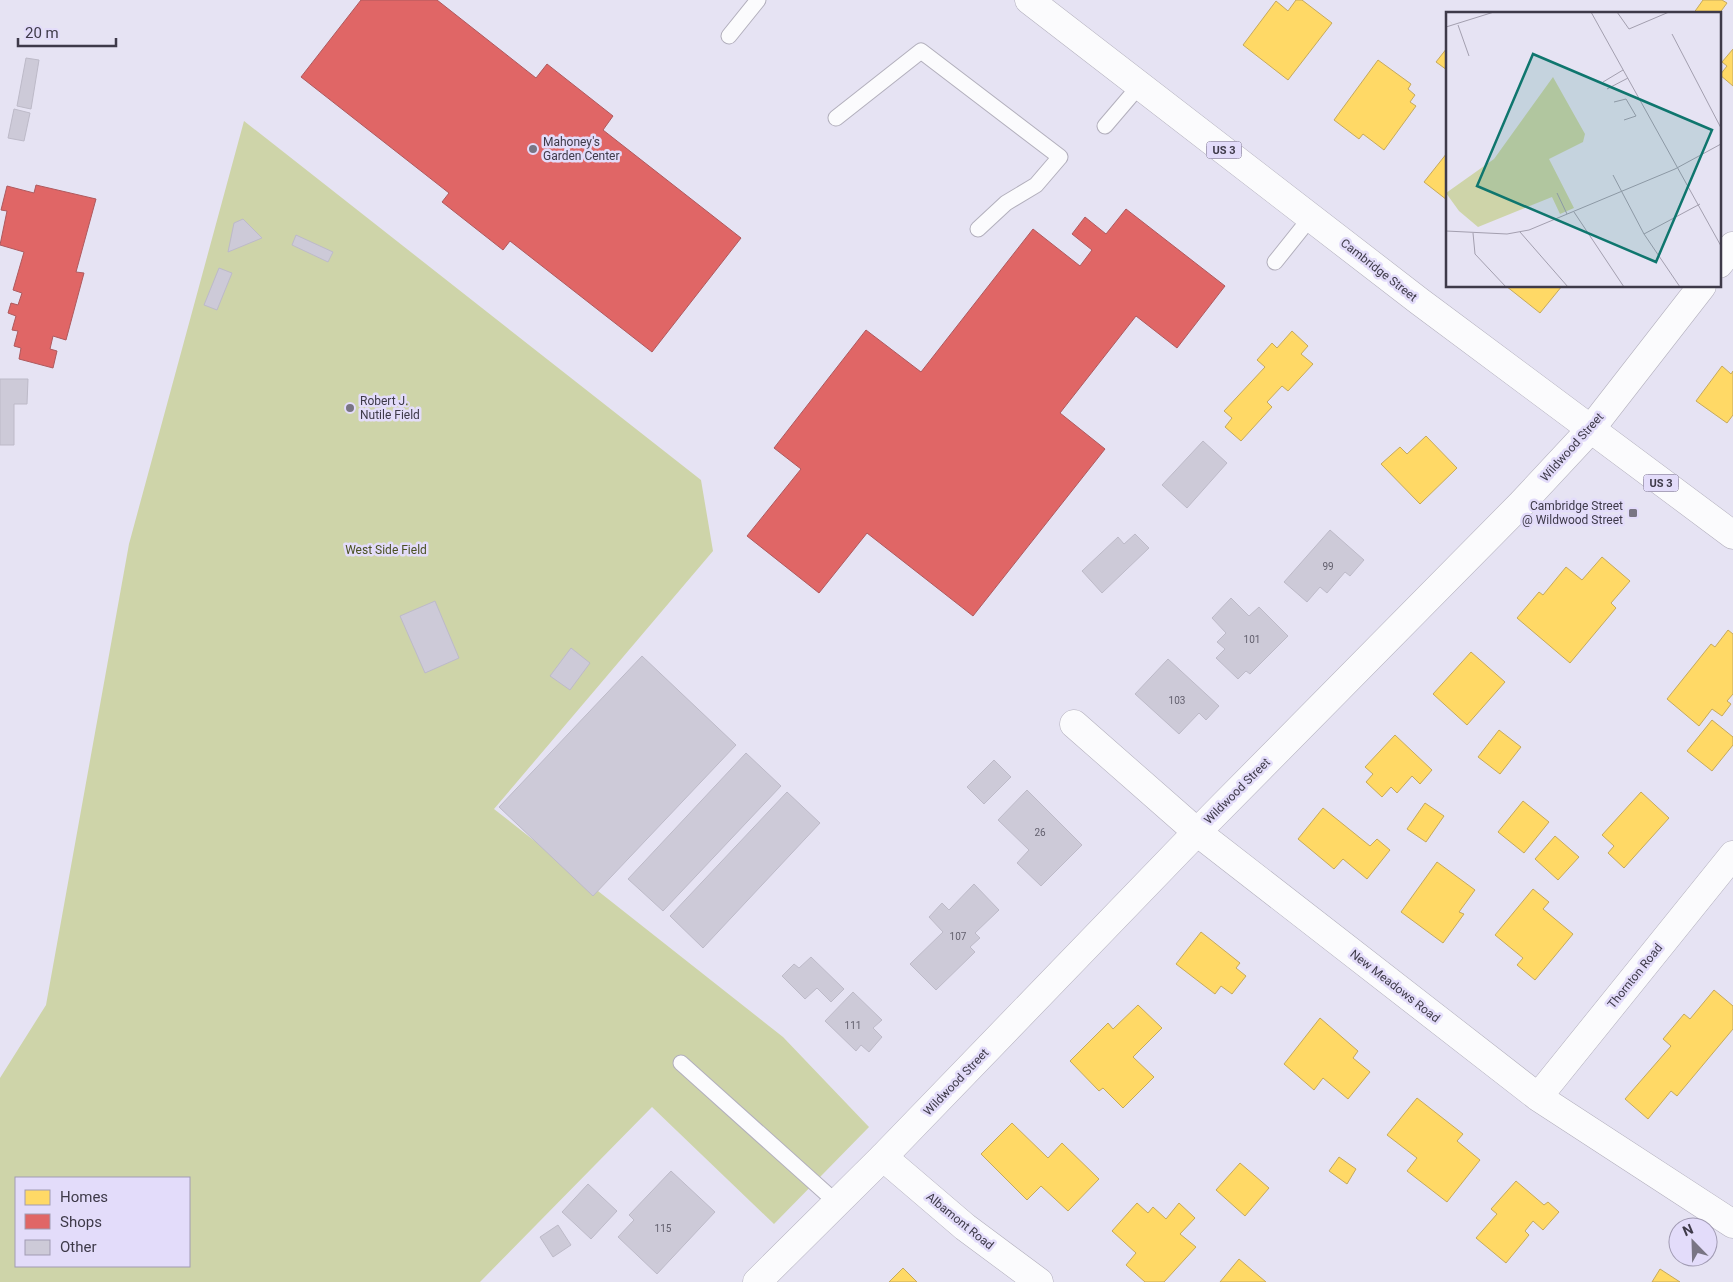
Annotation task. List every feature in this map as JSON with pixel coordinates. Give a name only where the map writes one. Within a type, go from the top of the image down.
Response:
[{"type":"main road","name":"Cambridge Street","points":[[1029,0],[1590,430],[1733,536]]},
{"type":"main road","points":[[1720,263],[1733,246]]},
{"type":"main road","name":"Wildwood Street","points":[[757,1282],[883,1158],[1196,832],[1522,503],[1590,430],[1700,288]]},
{"type":"main road","name":"New Meadows Road","points":[[1074,724],[1196,832],[1538,1097],[1733,1224]]},
{"type":"main road","name":"Thornton Road","points":[[1538,1097],[1733,854]]},
{"type":"main road","name":"Albamont Road","points":[[883,1158],[965,1227],[1039,1282]]},
{"type":"lane","points":[[729,36],[758,0]]},
{"type":"lane","points":[[836,118],[921,51],[1060,157],[1036,186],[1006,203],[978,229]]},
{"type":"lane","points":[[1105,126],[1140,85]]},
{"type":"lane","points":[[1275,262],[1312,217]]},
{"type":"lane","points":[[681,1063],[837,1203]]},
{"type":"green space","name":"West Side Field","points":[[244,121],[701,480],[713,551],[494,809],[783,1037],[869,1127],[774,1224],[652,1107],[480,1282],[0,1282],[0,1078],[46,1005],[129,544]]},
{"type":"building: Homes","points":[[1296,0],[1302,0],[1332,23],[1288,80],[1243,45],[1276,1],[1288,11]]},
{"type":"building: Homes","points":[[1703,0],[1722,0],[1727,3],[1720,13],[1694,12]]},
{"type":"building: Homes","points":[[1446,49],[1446,69],[1436,62]]},
{"type":"building: Homes","points":[[1733,49],[1733,86],[1720,75],[1727,66],[1722,62]]},
{"type":"building: Homes","points":[[1378,60],[1411,84],[1408,89],[1415,95],[1410,102],[1416,106],[1384,150],[1363,134],[1359,139],[1334,120]]},
{"type":"building: Homes","points":[[1446,154],[1446,199],[1424,182]]},
{"type":"building: Homes","points":[[1509,288],[1560,288],[1540,313]]},
{"type":"building: Homes","points":[[1292,331],[1308,346],[1301,354],[1313,364],[1288,391],[1282,386],[1267,402],[1272,407],[1241,441],[1225,427],[1232,418],[1224,411],[1265,367],[1257,360],[1272,343],[1277,348]]},
{"type":"building: Homes","points":[[1722,366],[1731,374],[1733,371],[1733,415],[1727,423],[1696,401]]},
{"type":"building: Homes","points":[[1426,436],[1457,468],[1420,504],[1381,464],[1400,447],[1407,454]]},
{"type":"building: Homes","points":[[1602,557],[1630,581],[1611,603],[1616,608],[1570,663],[1517,618],[1539,592],[1543,595],[1566,567],[1582,580]]},
{"type":"building: Homes","points":[[1728,630],[1733,634],[1733,694],[1727,701],[1731,704],[1722,716],[1712,709],[1699,726],[1667,699],[1711,644],[1715,647]]},
{"type":"building: Homes","points":[[1471,652],[1505,682],[1467,725],[1433,694]]},
{"type":"building: Homes","points":[[1712,720],[1733,737],[1733,745],[1712,771],[1687,751]]},
{"type":"building: Homes","points":[[1499,730],[1521,747],[1500,774],[1478,757]]},
{"type":"building: Homes","points":[[1395,735],[1432,770],[1420,784],[1412,776],[1397,793],[1391,787],[1382,797],[1366,782],[1373,774],[1365,767]]},
{"type":"building: Homes","points":[[1641,792],[1669,818],[1624,868],[1608,853],[1614,846],[1602,835]]},
{"type":"building: Homes","points":[[1523,801],[1549,822],[1524,853],[1498,832]]},
{"type":"building: Homes","points":[[1425,803],[1444,816],[1426,842],[1407,829]]},
{"type":"building: Homes","points":[[1323,808],[1370,846],[1377,839],[1390,850],[1367,879],[1343,859],[1334,869],[1298,839]]},
{"type":"building: Homes","points":[[1555,836],[1579,857],[1558,880],[1535,859]]},
{"type":"building: Homes","points":[[1437,862],[1475,890],[1459,912],[1464,914],[1443,943],[1401,912]]},
{"type":"building: Homes","points":[[1533,889],[1549,902],[1543,909],[1573,934],[1535,980],[1517,965],[1523,958],[1495,935]]},
{"type":"building: Homes","points":[[1201,932],[1240,963],[1236,968],[1246,976],[1232,994],[1221,986],[1215,994],[1176,964]]},
{"type":"building: Homes","points":[[1714,990],[1733,1006],[1733,1029],[1677,1096],[1671,1091],[1648,1119],[1625,1099],[1671,1046],[1663,1039],[1684,1014],[1690,1019]]},
{"type":"building: Homes","points":[[1138,1005],[1162,1028],[1133,1057],[1154,1077],[1123,1108],[1103,1088],[1099,1091],[1070,1061],[1108,1023],[1113,1029]]},
{"type":"building: Homes","points":[[1320,1018],[1358,1051],[1353,1058],[1370,1072],[1348,1099],[1323,1078],[1314,1090],[1284,1064]]},
{"type":"building: Homes","points":[[1417,1098],[1463,1134],[1457,1141],[1480,1160],[1447,1202],[1407,1171],[1417,1158],[1387,1135]]},
{"type":"building: Homes","points":[[1012,1123],[1048,1158],[1062,1143],[1099,1179],[1068,1211],[1041,1186],[1027,1200],[981,1154]]},
{"type":"building: Homes","points":[[1339,1157],[1356,1169],[1347,1184],[1329,1171]]},
{"type":"building: Homes","points":[[1240,1163],[1269,1188],[1245,1216],[1216,1190]]},
{"type":"building: Homes","points":[[1516,1181],[1544,1205],[1548,1202],[1559,1212],[1543,1230],[1533,1221],[1525,1231],[1529,1235],[1506,1263],[1476,1238],[1497,1214],[1491,1209]]},
{"type":"building: Homes","points":[[1137,1203],[1148,1213],[1153,1207],[1166,1219],[1179,1203],[1195,1218],[1180,1234],[1196,1247],[1164,1282],[1145,1282],[1126,1265],[1136,1253],[1112,1231]]},
{"type":"building: Homes","points":[[1239,1259],[1266,1282],[1220,1282]]},
{"type":"building: Homes","points":[[903,1268],[917,1282],[889,1282]]},
{"type":"building: Homes","points":[[1660,1269],[1680,1282],[1652,1282]]},
{"type":"building: Shops","points":[[361,0],[437,0],[536,78],[547,64],[613,116],[603,130],[741,238],[652,352],[510,241],[503,250],[442,202],[449,193],[301,77]]},
{"type":"building: Shops","points":[[36,185],[96,199],[76,272],[84,273],[66,340],[53,336],[50,349],[57,351],[53,368],[19,359],[21,348],[14,346],[18,331],[12,330],[16,316],[8,313],[11,303],[18,305],[22,293],[13,290],[24,252],[0,245],[7,211],[1,210],[7,186],[34,193]]},
{"type":"building: Shops","points":[[1126,209],[1225,286],[1177,348],[1136,316],[1060,413],[1105,449],[973,616],[867,533],[819,593],[747,536],[801,469],[774,448],[866,330],[921,372],[1033,229],[1080,266],[1092,250],[1072,234],[1085,217],[1106,234]]},
{"type":"building: Other","points":[[26,58],[39,60],[31,109],[17,106]]},
{"type":"building: Other","points":[[14,109],[30,113],[24,141],[8,138]]},
{"type":"building: Other","points":[[243,219],[262,238],[228,252],[234,223]]},
{"type":"building: Other","points":[[296,235],[333,252],[328,262],[292,245]]},
{"type":"building: Other","points":[[219,268],[232,273],[217,310],[204,305]]},
{"type":"building: Other","points":[[0,379],[28,379],[27,404],[14,404],[14,445],[0,445]]},
{"type":"building: Other","points":[[1203,441],[1227,463],[1187,508],[1162,485]]},
{"type":"building: Other","points":[[1330,530],[1364,560],[1350,576],[1345,572],[1327,593],[1320,587],[1307,602],[1284,582]]},
{"type":"building: Other","points":[[1135,534],[1149,548],[1102,593],[1082,571],[1118,537],[1124,544]]},
{"type":"building: Other","points":[[1231,598],[1249,616],[1259,607],[1288,636],[1250,674],[1246,671],[1238,679],[1216,658],[1225,649],[1217,642],[1226,633],[1212,618]]},
{"type":"building: Other","points":[[435,601],[459,658],[425,673],[400,616]]},
{"type":"building: Other","points":[[571,648],[590,663],[570,690],[550,676]]},
{"type":"building: Other","points":[[642,656],[736,745],[593,896],[499,807]]},
{"type":"building: Other","points":[[1168,659],[1219,706],[1206,720],[1199,713],[1179,734],[1135,694]]},
{"type":"building: Other","points":[[746,753],[781,786],[663,911],[628,879]]},
{"type":"building: Other","points":[[994,760],[1011,777],[984,804],[967,787]]},
{"type":"building: Other","points":[[1027,790],[1082,845],[1041,886],[1017,863],[1029,850],[998,820]]},
{"type":"building: Other","points":[[787,792],[820,823],[703,948],[670,916]]},
{"type":"building: Other","points":[[974,884],[999,910],[975,933],[980,938],[970,947],[975,952],[936,990],[910,964],[943,932],[929,917],[942,903],[949,910]]},
{"type":"building: Other","points":[[811,957],[844,989],[831,1002],[817,988],[805,999],[782,976],[794,964],[799,968]]},
{"type":"building: Other","points":[[853,992],[882,1020],[873,1028],[882,1037],[869,1052],[861,1045],[856,1051],[825,1021]]},
{"type":"building: Other","points":[[671,1171],[715,1212],[657,1274],[618,1237],[634,1220],[629,1215]]},
{"type":"building: Other","points":[[588,1184],[617,1211],[591,1239],[562,1212]]},
{"type":"building: Other","points":[[558,1225],[571,1245],[553,1257],[540,1237]]},
{"type":"place","name":"Mahoney's Garden Center","points":[[533,149]]},
{"type":"place","name":"Robert J. Nutile Field","points":[[350,408]]},
{"type":"place","name":"Cambridge Street @ Wildwood Street","points":[[1633,513]]}]
